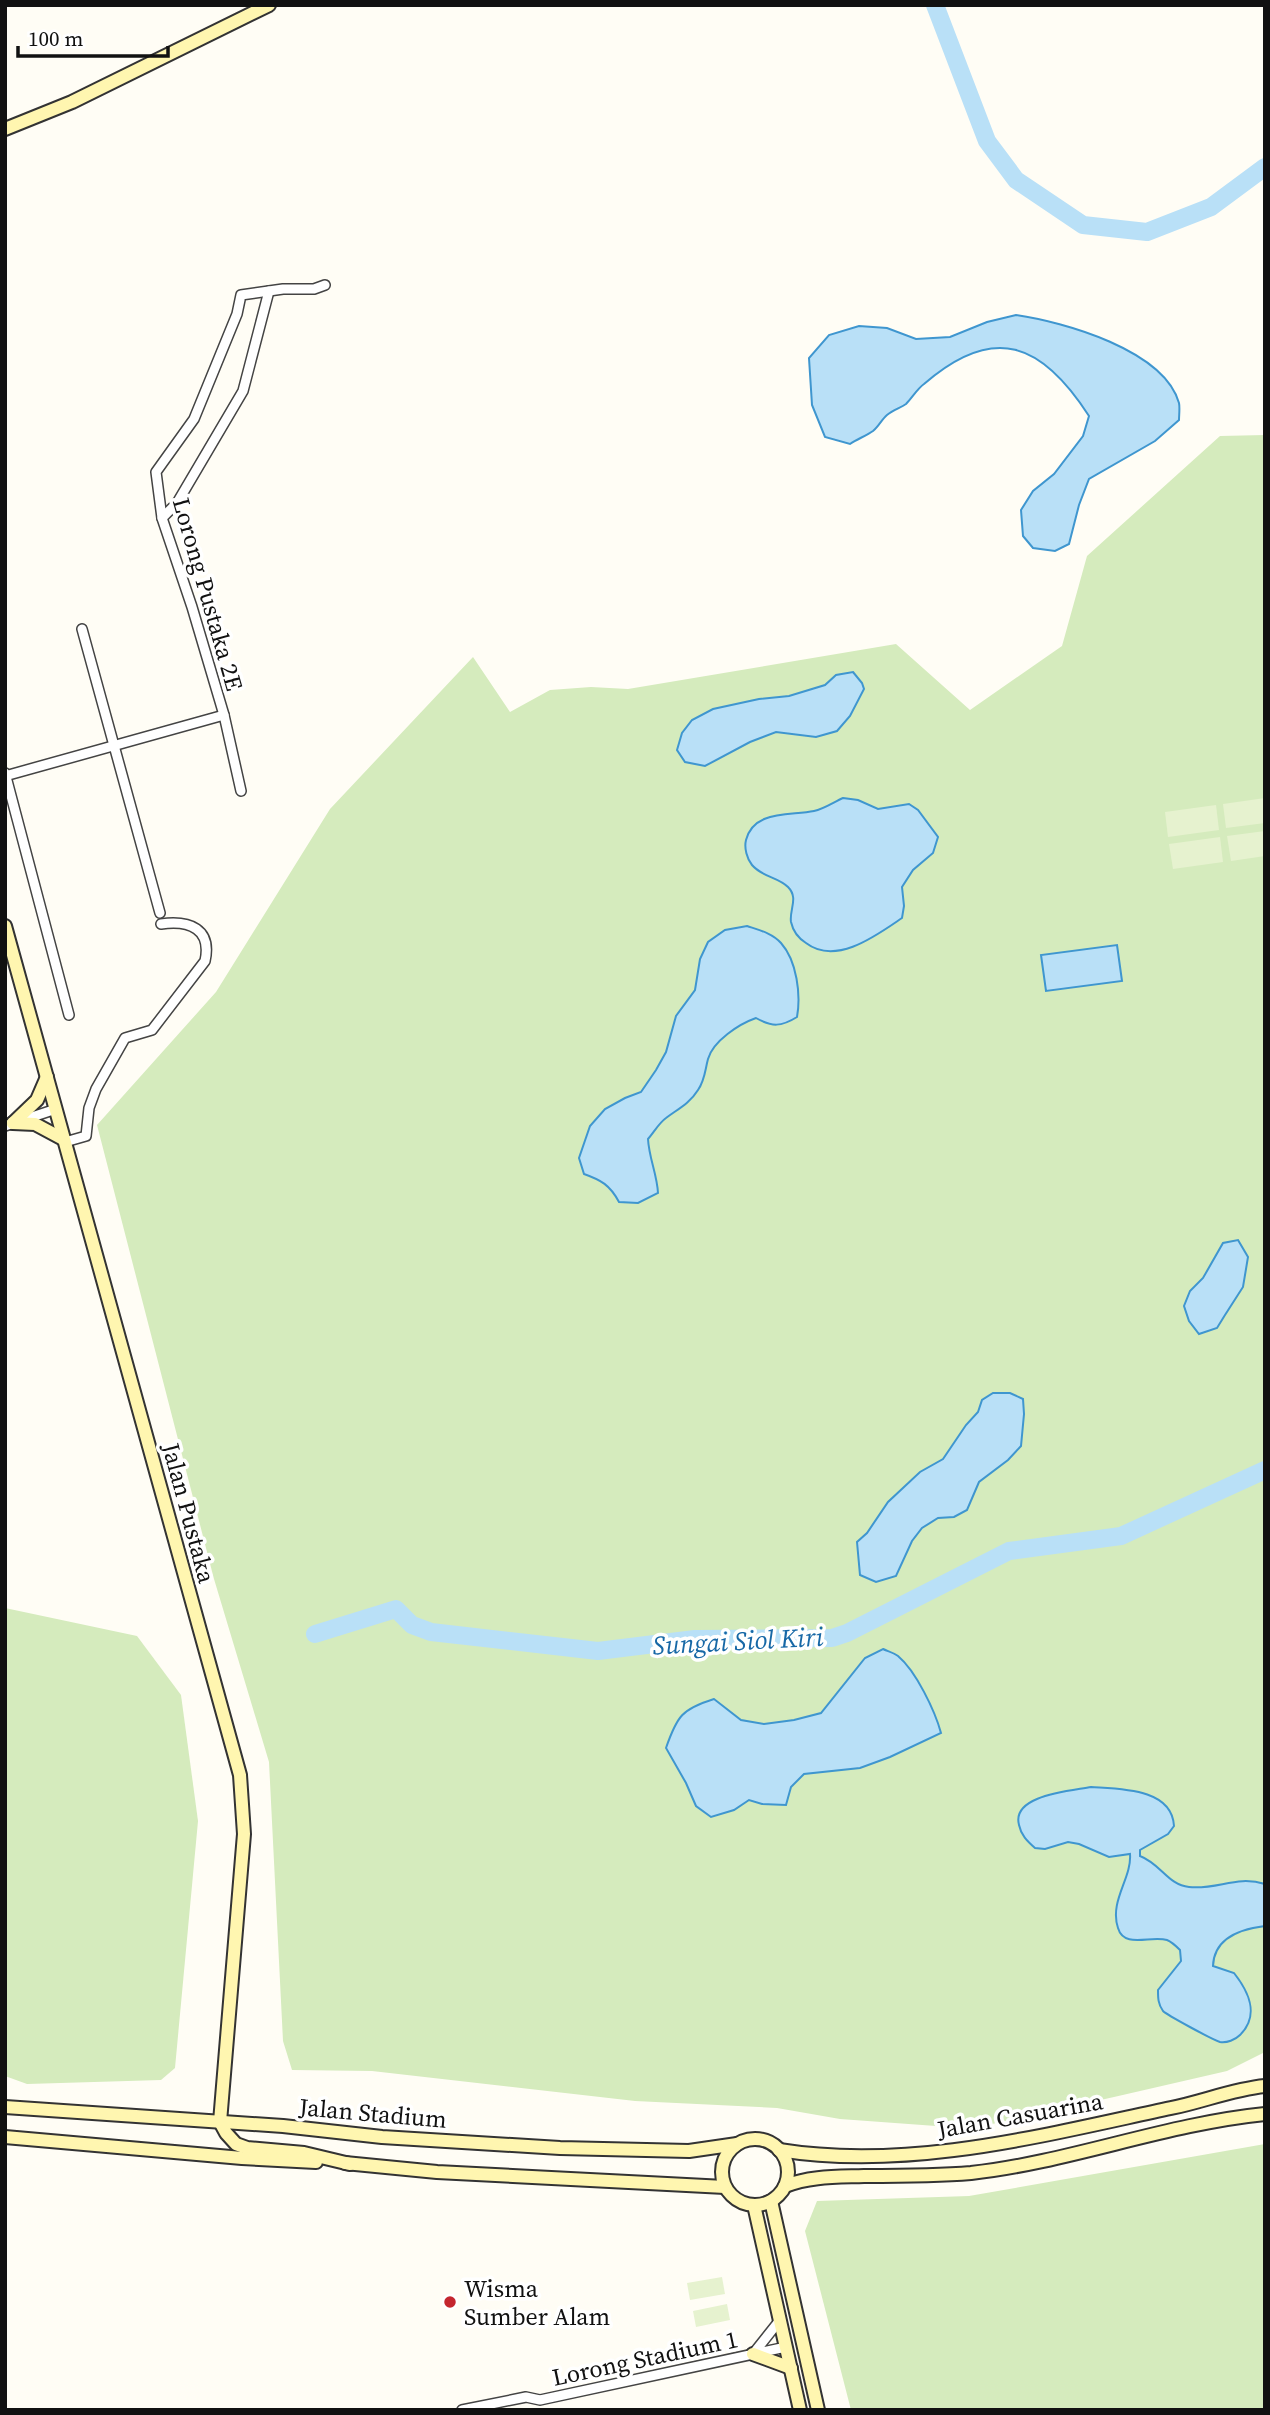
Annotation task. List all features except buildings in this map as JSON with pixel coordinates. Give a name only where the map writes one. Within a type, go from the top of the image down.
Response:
[{"type":"main road","points":[[5,130],[72,102],[269,5]]},
{"type":"main road","name":"Jalan Pustaka","points":[[5,926],[240,1775],[244,1835],[219,2122]]},
{"type":"main road","points":[[9,1124],[37,1100],[47,1077]]},
{"type":"main road","points":[[9,1124],[35,1124],[64,1140]]},
{"type":"main road","name":"Jalan Casuarina","points":[[779,2150],[811,2155],[922,2154],[1058,2131],[1265,2086]]},
{"type":"main road","name":"Jalan Stadium","points":[[5,2107],[283,2126],[382,2137],[560,2148],[689,2151],[737,2144]]},
{"type":"main road","name":"Jalan Casuarina","points":[[785,2186],[801,2180],[822,2178],[971,2173],[1059,2157],[1207,2123],[1265,2114]]},
{"type":"main road","points":[[219,2122],[236,2144],[247,2148],[304,2153],[350,2164]]},
{"type":"main road","points":[[5,2137],[437,2172],[725,2187]]},
{"type":"main road","points":[[745,2140],[764,2140],[779,2150],[787,2167],[785,2186],[771,2201],[754,2205],[737,2200],[725,2187],[723,2162],[737,2144],[745,2140]]},
{"type":"main road","points":[[771,2201],[818,2410]]},
{"type":"main road","points":[[754,2205],[800,2410]]},
{"type":"main road","points":[[786,2347],[795,2332],[795,2307]]},
{"type":"main road","points":[[753,2354],[791,2368]]},
{"type":"street","points":[[162,518],[177,503],[243,391],[269,291],[314,289],[326,285]]},
{"type":"street","name":"Lorong Pustaka 2E","points":[[241,791],[223,715],[192,607],[162,518],[156,472],[194,419],[237,314],[241,295],[269,291]]},
{"type":"street","points":[[82,629],[160,913]]},
{"type":"street","points":[[69,1014],[6,775],[223,715]]},
{"type":"street","points":[[64,1140],[86,1136],[89,1108],[96,1089],[125,1038],[152,1030],[205,961],[208,949],[203,935],[197,929],[184,923],[161,924]]},
{"type":"street","points":[[9,1124],[56,1109]]},
{"type":"street","name":"Lorong Stadium 1","points":[[753,2354],[780,2320]]},
{"type":"street","name":"Lorong Stadium 1","points":[[462,2410],[526,2396],[540,2400],[786,2347]]},
{"type":"green space","points":[[1265,435],[1265,2052],[1227,2071],[1114,2097],[992,2124],[936,2126],[840,2119],[777,2108],[635,2101],[372,2071],[292,2070],[283,2041],[269,1762],[214,1579],[97,1125],[216,992],[330,809],[473,657],[510,712],[550,690],[591,687],[628,689],[896,644],[970,710],[1062,646],[1087,556],[1220,436]]},
{"type":"green space","points":[[1265,798],[1265,823],[1226,828],[1223,804]]},
{"type":"green space","points":[[1216,805],[1219,830],[1168,837],[1165,812]]},
{"type":"green space","points":[[1265,831],[1265,856],[1231,861],[1227,836]]},
{"type":"green space","points":[[1220,837],[1223,862],[1173,869],[1169,844]]},
{"type":"green space","points":[[5,1608],[137,1636],[181,1695],[198,1821],[175,2068],[161,2080],[27,2084],[5,2076]]},
{"type":"green space","points":[[1265,2144],[1265,2410],[851,2410],[805,2231],[817,2201],[969,2196]]},
{"type":"green space","points":[[722,2277],[725,2294],[690,2300],[687,2283]]},
{"type":"green space","points":[[727,2304],[730,2320],[696,2327],[693,2311]]},
{"type":"water","points":[[1016,315],[1085,332],[1133,354],[1154,368],[1170,384],[1179,403],[1179,420],[1155,441],[1089,479],[1069,544],[1055,551],[1033,548],[1023,536],[1021,510],[1033,491],[1054,474],[1083,436],[1089,416],[1071,391],[1035,358],[1015,350],[995,348],[973,353],[949,365],[921,386],[906,404],[887,415],[873,431],[850,444],[825,437],[812,405],[809,358],[829,335],[859,326],[887,328],[916,339],[950,337],[987,322]]},
{"type":"water","points":[[853,672],[864,689],[850,716],[837,731],[816,737],[776,732],[750,742],[705,766],[685,762],[677,750],[682,733],[692,720],[713,709],[759,699],[789,696],[825,685],[836,675]]},
{"type":"water","points":[[843,798],[858,800],[878,809],[909,804],[918,810],[938,837],[933,853],[913,870],[902,887],[902,918],[856,946],[830,951],[818,949],[796,934],[791,922],[791,891],[752,865],[745,843],[750,830],[764,819],[818,810]]},
{"type":"water","points":[[747,926],[774,937],[791,959],[796,978],[797,1017],[776,1025],[756,1018],[742,1024],[715,1046],[695,1095],[663,1120],[648,1139],[658,1193],[638,1203],[619,1202],[604,1184],[584,1174],[579,1158],[590,1126],[605,1109],[641,1092],[656,1070],[666,1052],[676,1016],[695,990],[700,959],[708,942],[725,930]]},
{"type":"water","points":[[1117,945],[1122,981],[1046,991],[1041,955]]},
{"type":"water","points":[[1238,1240],[1248,1257],[1243,1287],[1217,1328],[1199,1334],[1189,1321],[1184,1306],[1190,1291],[1203,1278],[1223,1243]]},
{"type":"water","points":[[993,1393],[1010,1393],[1023,1399],[1021,1446],[1008,1460],[979,1482],[967,1510],[954,1517],[938,1518],[922,1528],[912,1541],[896,1576],[876,1582],[860,1575],[857,1542],[867,1533],[888,1502],[920,1472],[943,1459],[978,1412],[982,1400]]},
{"type":"water","points":[[883,1649],[898,1656],[918,1681],[941,1733],[860,1768],[804,1774],[791,1787],[786,1805],[762,1804],[749,1800],[734,1810],[711,1817],[696,1806],[666,1748],[682,1715],[695,1706],[714,1699],[741,1720],[764,1724],[821,1713],[865,1658]]},
{"type":"water","points":[[1091,1787],[1143,1793],[1164,1804],[1171,1813],[1174,1826],[1168,1834],[1140,1850],[1140,1856],[1175,1882],[1189,1887],[1209,1887],[1245,1881],[1265,1884],[1265,1926],[1230,1937],[1223,1942],[1214,1956],[1213,1966],[1234,1973],[1248,1996],[1250,2020],[1236,2038],[1220,2042],[1181,2022],[1161,2008],[1158,1990],[1181,1961],[1180,1950],[1167,1940],[1132,1940],[1121,1934],[1116,1908],[1128,1872],[1130,1854],[1109,1857],[1068,1842],[1045,1849],[1035,1848],[1023,1835],[1019,1815],[1024,1807],[1044,1796]]},
{"type":"waterway","points":[[935,5],[987,141],[1016,180],[1083,225],[1147,232],[1211,207],[1265,167]]},
{"type":"waterway","name":"Sungai Siol Kiri","points":[[315,1634],[396,1609],[412,1625],[431,1632],[598,1651],[695,1639],[832,1638],[847,1633],[1009,1551],[1121,1536],[1265,1470]]},
{"type":"place","name":"Wisma Sumber Alam","points":[[450,2302]]}]
